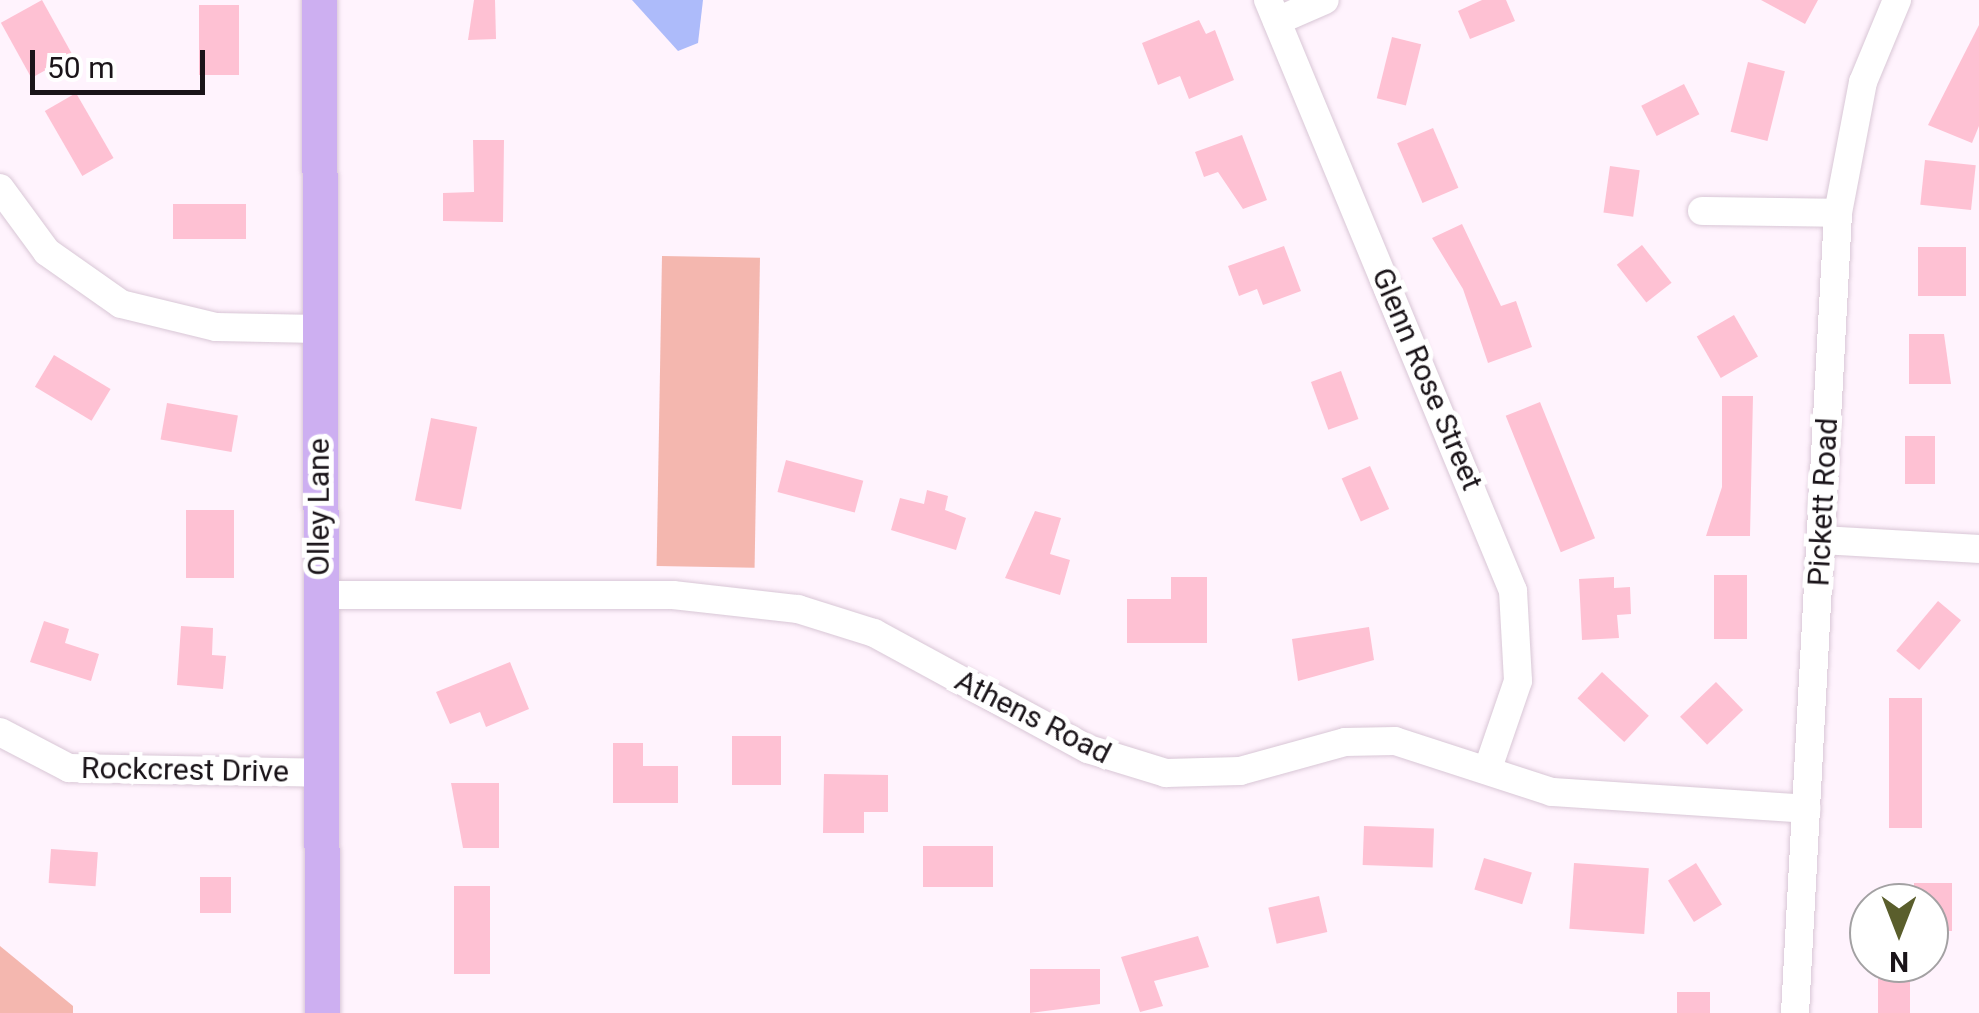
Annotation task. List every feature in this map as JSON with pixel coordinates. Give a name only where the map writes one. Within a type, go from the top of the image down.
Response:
[{"type":"main road","name":"Olley Lane","points":[[319,0],[322,1013]]},
{"type":"street","points":[[1273,11],[1325,0]]},
{"type":"street","name":"Pickett Road","points":[[1795,1013],[1838,213],[1864,82],[1897,0]]},
{"type":"street","name":"Glenn Rose Street","points":[[1273,11],[1513,590],[1518,681],[1488,768]]},
{"type":"street","points":[[0,188],[47,252],[121,304],[216,328],[318,330]]},
{"type":"street","points":[[1702,210],[1838,213]]},
{"type":"street","points":[[1822,540],[1979,549]]},
{"type":"street","name":"Athens Road","points":[[320,595],[673,595],[767,604],[874,634],[1088,749],[1166,773],[1240,772],[1366,740],[1423,744],[1552,792],[1806,809]]},
{"type":"street","name":"Rockcrest Drive","points":[[0,732],[68,768],[320,773]]},
{"type":"shaded area","points":[[662,256],[760,258],[755,568],[657,566]]},
{"type":"shaded area","points":[[0,946],[73,1006],[73,1013],[0,1013]]},
{"type":"water","points":[[632,0],[703,0],[698,43],[678,51]]},
{"type":"building","points":[[42,0],[73,55],[31,78],[1,23]]},
{"type":"building","points":[[474,0],[495,0],[496,39],[468,40]]},
{"type":"building","points":[[1482,0],[1506,0],[1515,21],[1470,39],[1458,11]]},
{"type":"building","points":[[1761,0],[1818,0],[1805,24]]},
{"type":"building","points":[[199,5],[239,5],[239,75],[199,75]]},
{"type":"building","points":[[1199,20],[1206,34],[1215,30],[1234,80],[1189,99],[1180,76],[1158,85],[1142,43]]},
{"type":"building","points":[[1979,25],[1979,126],[1972,143],[1928,125]]},
{"type":"building","points":[[1392,37],[1421,44],[1406,105],[1377,98]]},
{"type":"building","points":[[1748,62],[1785,71],[1767,141],[1731,132]]},
{"type":"building","points":[[1684,84],[1699,114],[1657,136],[1641,106]]},
{"type":"building","points":[[76,93],[114,158],[82,176],[45,111]]},
{"type":"building","points":[[1433,128],[1458,188],[1422,203],[1397,143]]},
{"type":"building","points":[[1242,135],[1267,200],[1243,209],[1218,172],[1204,177],[1195,152]]},
{"type":"building","points":[[473,140],[504,140],[503,222],[443,221],[443,193],[474,192]]},
{"type":"building","points":[[1925,160],[1976,165],[1971,210],[1920,205]]},
{"type":"building","points":[[1610,166],[1640,170],[1633,217],[1603,213]]},
{"type":"building","points":[[173,204],[246,204],[246,239],[173,239]]},
{"type":"building","points":[[1462,224],[1501,306],[1516,301],[1532,347],[1488,363],[1463,289],[1432,238]]},
{"type":"building","points":[[1642,245],[1672,283],[1646,303],[1617,265]]},
{"type":"building","points":[[1284,246],[1301,291],[1263,305],[1257,289],[1239,296],[1228,266]]},
{"type":"building","points":[[1918,247],[1966,247],[1966,296],[1918,296]]},
{"type":"building","points":[[1734,315],[1758,357],[1721,378],[1697,336]]},
{"type":"building","points":[[1909,334],[1944,334],[1951,384],[1909,384]]},
{"type":"building","points":[[54,355],[111,389],[92,421],[35,387]]},
{"type":"building","points":[[1341,371],[1358,419],[1328,430],[1311,382]]},
{"type":"building","points":[[1722,396],[1753,396],[1750,536],[1706,536],[1722,487]]},
{"type":"building","points":[[1540,402],[1595,538],[1561,552],[1506,416]]},
{"type":"building","points":[[167,403],[238,416],[231,452],[161,439]]},
{"type":"building","points":[[431,418],[477,427],[461,509],[415,500]]},
{"type":"building","points":[[1905,436],[1935,436],[1935,484],[1905,484]]},
{"type":"building","points":[[786,460],[863,481],[855,513],[777,492]]},
{"type":"building","points":[[1370,466],[1389,509],[1361,522],[1342,479]]},
{"type":"building","points":[[927,490],[948,496],[945,510],[966,518],[956,550],[891,530],[900,498],[924,504]]},
{"type":"building","points":[[186,510],[234,510],[234,578],[186,578]]},
{"type":"building","points":[[1035,511],[1061,518],[1050,554],[1070,560],[1060,595],[1005,578]]},
{"type":"building","points":[[1714,575],[1747,575],[1747,639],[1714,639]]},
{"type":"building","points":[[1171,577],[1207,577],[1207,643],[1127,643],[1127,599],[1171,599]]},
{"type":"building","points":[[1614,577],[1614,588],[1630,587],[1631,614],[1617,615],[1619,638],[1582,640],[1579,579]]},
{"type":"building","points":[[1938,601],[1961,620],[1919,670],[1896,651]]},
{"type":"building","points":[[44,621],[69,629],[65,643],[99,654],[91,681],[30,662]]},
{"type":"building","points":[[181,626],[213,628],[212,655],[226,656],[223,689],[177,685]]},
{"type":"building","points":[[1369,627],[1374,660],[1298,681],[1292,639]]},
{"type":"building","points":[[510,662],[529,709],[486,727],[480,712],[450,724],[436,692]]},
{"type":"building","points":[[1602,672],[1649,716],[1624,742],[1577,698]]},
{"type":"building","points":[[1716,682],[1743,710],[1707,745],[1680,717]]},
{"type":"building","points":[[1889,698],[1922,698],[1922,828],[1889,828]]},
{"type":"building","points":[[732,736],[781,736],[781,785],[732,785]]},
{"type":"building","points":[[613,743],[643,743],[643,766],[678,766],[678,803],[613,803]]},
{"type":"building","points":[[824,774],[888,775],[888,812],[864,812],[864,833],[823,833]]},
{"type":"building","points":[[451,783],[499,783],[499,848],[463,848]]},
{"type":"building","points":[[1364,826],[1434,828],[1433,867],[1363,865]]},
{"type":"building","points":[[923,846],[993,846],[993,887],[923,887]]},
{"type":"building","points":[[51,849],[98,852],[96,886],[49,883]]},
{"type":"building","points":[[1484,858],[1532,873],[1522,904],[1474,890]]},
{"type":"building","points":[[1574,863],[1649,868],[1644,934],[1569,929]]},
{"type":"building","points":[[1696,863],[1722,905],[1694,922],[1668,880]]},
{"type":"building","points":[[200,877],[231,877],[231,913],[200,913]]},
{"type":"building","points":[[1949,883],[1952,883],[1949,931]]},
{"type":"building","points":[[454,886],[490,886],[490,974],[454,974]]},
{"type":"building","points":[[1319,896],[1327,932],[1277,944],[1268,908]]},
{"type":"building","points":[[1198,936],[1209,967],[1154,981],[1163,1006],[1140,1012],[1121,957]]},
{"type":"building","points":[[1030,969],[1100,969],[1100,1004],[1030,1013]]},
{"type":"building","points":[[1878,983],[1910,983],[1910,1013],[1878,1013]]},
{"type":"building","points":[[1677,992],[1710,992],[1710,1013],[1677,1013]]}]
